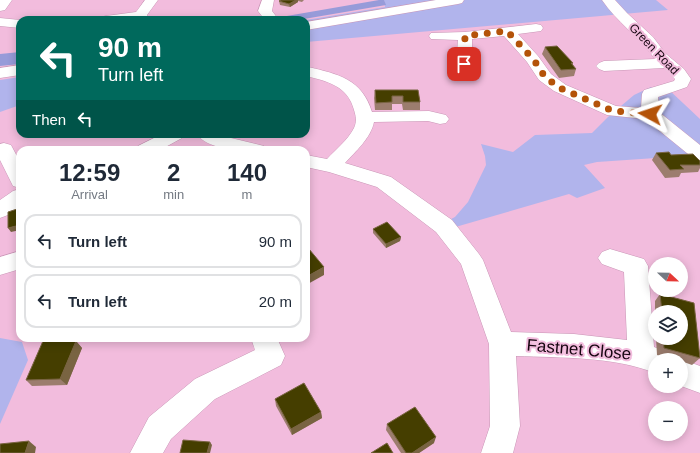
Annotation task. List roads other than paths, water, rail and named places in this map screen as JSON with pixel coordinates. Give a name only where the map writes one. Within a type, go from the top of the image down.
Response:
[{"type":"street","points":[[0,7],[6,0]]},
{"type":"street","points":[[142,16],[152,0]]},
{"type":"street","points":[[268,0],[265,10],[269,16]]},
{"type":"street","points":[[310,25],[458,0]]},
{"type":"street","name":"Green Road","points":[[608,0],[622,16],[648,40],[661,57],[683,79],[681,84],[650,94],[650,114]]},
{"type":"street","points":[[0,22],[16,24]]},
{"type":"street","points":[[436,36],[465,36],[536,28]]},
{"type":"street","points":[[507,31],[534,60],[545,77],[560,88],[613,111],[650,114],[700,154]]},
{"type":"street","points":[[464,64],[465,36]]},
{"type":"street","points":[[604,66],[667,62]]},
{"type":"street","points":[[0,73],[16,71]]},
{"type":"street","points":[[310,72],[345,76],[348,85],[358,97],[365,116],[363,128],[332,166]]},
{"type":"street","points":[[365,116],[429,116],[440,119]]},
{"type":"street","points":[[153,146],[168,138]]},
{"type":"street","points":[[215,138],[226,143],[239,146]]},
{"type":"street","points":[[4,149],[16,173]]},
{"type":"street","points":[[310,162],[332,166],[384,182],[444,226],[471,260],[502,344],[505,426],[497,453]]},
{"type":"street","points":[[0,210],[16,199]]},
{"type":"street","points":[[610,258],[636,266],[648,357]]},
{"type":"street","points":[[0,266],[16,261]]},
{"type":"street","points":[[146,453],[160,428],[205,389],[271,356],[266,342]]},
{"type":"street","name":"Fastnet Close","points":[[502,344],[574,346],[648,357]]},
{"type":"street","points":[[688,375],[700,380]]}]
